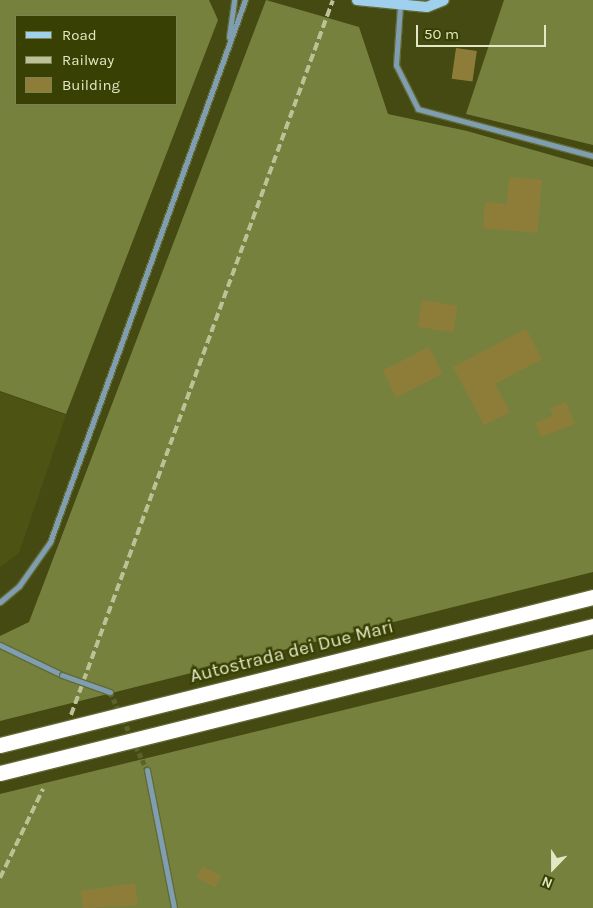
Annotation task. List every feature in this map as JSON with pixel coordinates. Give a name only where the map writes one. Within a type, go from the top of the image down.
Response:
[{"type":"highway","name":"Autostrada dei Due Mari","points":[[0,745],[593,597]]},
{"type":"highway","points":[[0,773],[593,626]]},
{"type":"main road","points":[[358,0],[400,6],[427,7],[444,0]]},
{"type":"street","points":[[228,48],[234,0]]},
{"type":"street","points":[[0,602],[19,586],[50,542],[245,0]]},
{"type":"street","points":[[400,6],[396,65],[418,109],[593,156]]},
{"type":"street","points":[[0,645],[62,675],[110,692]]},
{"type":"street","points":[[147,770],[174,908]]},
{"type":"shaded area","points":[[0,0],[209,0],[218,20],[66,414],[0,391]]},
{"type":"shaded area","points":[[266,0],[359,27],[388,114],[467,131],[593,167],[593,572],[0,721],[0,636],[29,622]]},
{"type":"shaded area","points":[[504,0],[593,0],[593,145],[466,114]]},
{"type":"shaded area","points":[[0,392],[66,415],[19,553],[0,567]]},
{"type":"shaded area","points":[[593,649],[593,908],[0,908],[0,794]]},
{"type":"building","points":[[456,48],[477,51],[472,82],[452,79]]},
{"type":"building","points":[[509,177],[542,180],[537,233],[483,228],[485,202],[507,204]]},
{"type":"building","points":[[422,300],[458,306],[453,332],[418,327]]},
{"type":"building","points":[[526,329],[542,359],[495,384],[510,412],[484,425],[453,367]]},
{"type":"building","points":[[429,347],[443,374],[396,397],[383,371]]},
{"type":"building","points":[[566,402],[575,424],[541,437],[535,423],[553,416],[550,408]]},
{"type":"building","points":[[203,866],[221,876],[215,888],[197,877]]},
{"type":"building","points":[[135,883],[138,905],[83,908],[81,891]]},
{"type":"tunnel","points":[[110,692],[147,770]]},
{"type":"railway","points":[[71,715],[333,0]]},
{"type":"railway","points":[[0,878],[43,789]]}]
